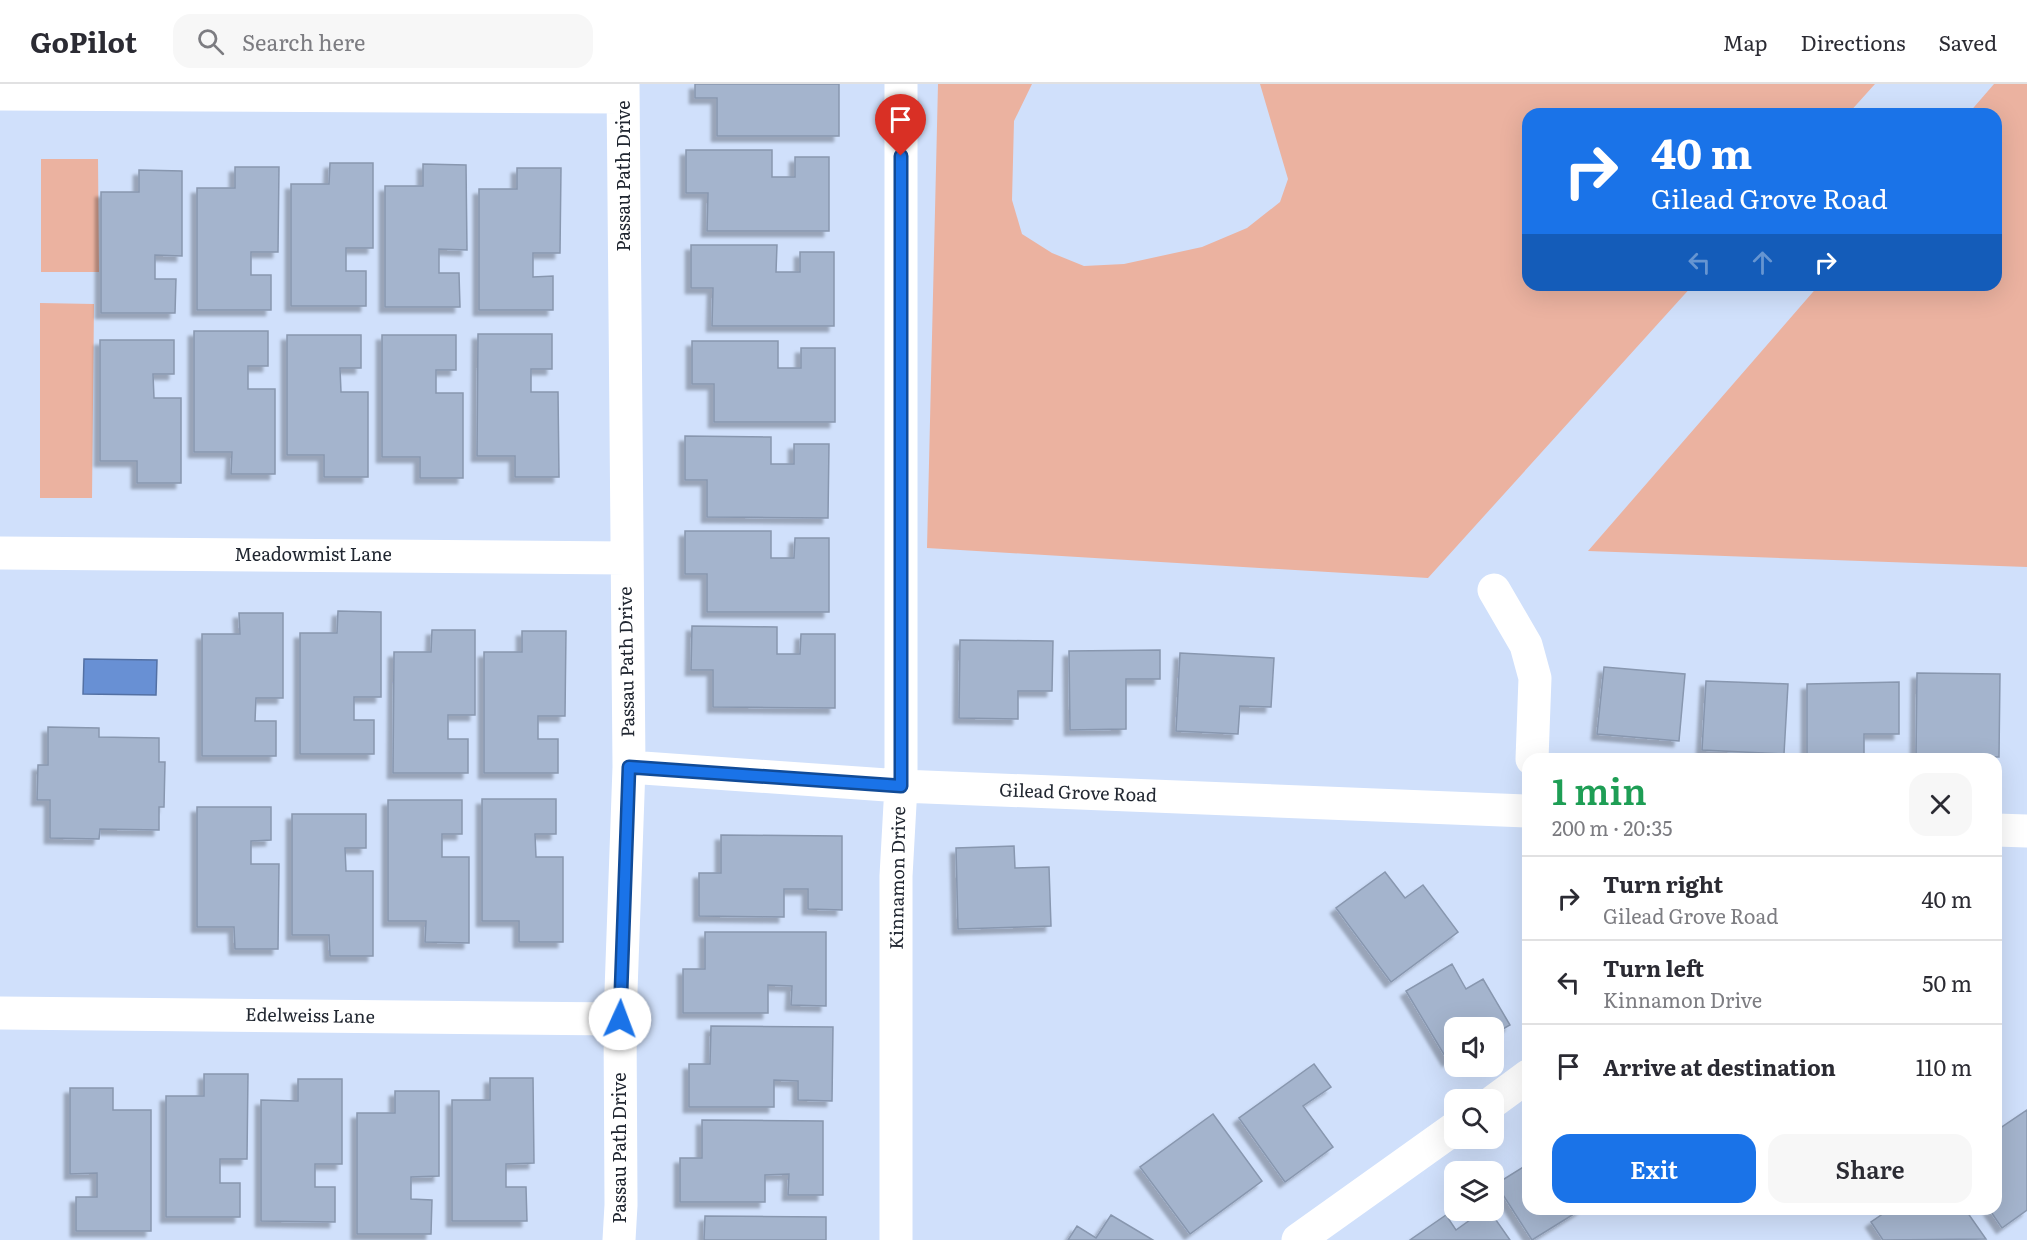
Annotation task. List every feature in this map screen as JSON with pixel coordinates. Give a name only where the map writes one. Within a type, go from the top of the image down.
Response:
[{"type":"street","name":"Kinnamon Drive","points":[[896,1240],[896,876],[901,786],[901,84]]},
{"type":"street","points":[[0,94],[623,91]]},
{"type":"street","name":"Passau Path Drive","points":[[619,1240],[621,1205],[620,1019],[629,767],[623,91]]},
{"type":"street","name":"Meadowmist Lane","points":[[0,553],[626,558]]},
{"type":"street","points":[[1494,590],[1526,645],[1535,678],[1532,753]]},
{"type":"street","name":"Gilead Grove Road","points":[[629,767],[901,786],[1522,811]]},
{"type":"street","points":[[2002,830],[2027,831]]},
{"type":"street","name":"Edelweiss Lane","points":[[0,1013],[620,1019]]},
{"type":"street","points":[[1504,1094],[1522,1080]]},
{"type":"street","points":[[1298,1240],[1444,1136]]},
{"type":"shaded area","points":[[938,84],[1032,84],[1014,121],[1012,200],[1022,234],[1052,253],[1084,266],[1124,264],[1202,247],[1247,228],[1280,202],[1288,179],[1260,84],[1875,84],[1853,108],[1522,108],[1522,291],[1688,291],[1428,578],[927,548]]},
{"type":"shaded area","points":[[1994,84],[2027,84],[2027,567],[1588,551],[1814,291],[2002,291],[2002,108],[1973,108]]},
{"type":"shaded area","points":[[41,159],[98,159],[99,272],[41,272]]},
{"type":"shaded area","points":[[40,303],[94,304],[92,498],[40,498]]},
{"type":"water","points":[[84,659],[157,660],[156,695],[83,694]]},
{"type":"building","points":[[695,84],[839,84],[839,136],[717,136],[717,98],[695,98]]},
{"type":"building","points":[[686,150],[772,150],[772,177],[795,177],[795,157],[829,157],[829,231],[707,231],[708,193],[686,193]]},
{"type":"building","points":[[330,163],[373,163],[373,248],[346,248],[346,271],[366,271],[366,306],[291,306],[291,184],[329,184]]},
{"type":"building","points":[[423,164],[466,165],[467,250],[439,249],[439,273],[459,273],[460,307],[385,307],[385,186],[423,186]]},
{"type":"building","points":[[235,167],[279,167],[278,252],[251,252],[251,275],[271,275],[271,310],[197,310],[197,188],[235,188]]},
{"type":"building","points":[[517,168],[561,168],[560,253],[533,253],[533,277],[553,276],[553,310],[479,310],[479,189],[517,189]]},
{"type":"building","points":[[139,170],[182,171],[182,256],[155,255],[155,279],[176,279],[175,313],[101,313],[101,192],[139,192]]},
{"type":"building","points":[[691,245],[777,245],[776,272],[800,272],[800,252],[834,252],[834,326],[712,326],[713,288],[691,288]]},
{"type":"building","points":[[194,331],[268,331],[268,366],[248,366],[248,389],[275,389],[275,474],[231,474],[232,452],[194,452]]},
{"type":"building","points":[[478,334],[552,334],[552,369],[531,369],[531,392],[558,392],[559,477],[515,477],[515,456],[477,456]]},
{"type":"building","points":[[287,335],[361,335],[361,368],[340,368],[341,392],[368,392],[368,477],[324,477],[324,455],[287,455]]},
{"type":"building","points":[[382,335],[456,335],[456,370],[436,370],[436,393],[463,393],[463,478],[420,478],[420,457],[382,457]]},
{"type":"building","points":[[100,340],[174,340],[174,374],[153,374],[154,398],[181,398],[181,483],[137,483],[137,461],[100,461]]},
{"type":"building","points":[[692,341],[778,341],[778,368],[801,368],[801,348],[835,348],[835,422],[714,422],[714,384],[692,384]]},
{"type":"building","points":[[685,436],[771,437],[771,464],[794,464],[794,444],[829,444],[828,518],[707,517],[707,480],[685,480]]},
{"type":"building","points":[[685,531],[771,531],[771,558],[794,558],[795,538],[829,538],[829,612],[707,612],[707,574],[685,574]]},
{"type":"building","points":[[338,611],[381,612],[381,697],[354,697],[354,720],[374,720],[374,754],[300,754],[300,633],[337,633]]},
{"type":"building","points":[[239,613],[283,613],[283,698],[256,698],[255,721],[276,721],[276,756],[202,756],[202,634],[240,634]]},
{"type":"building","points":[[692,626],[777,627],[777,654],[800,654],[801,634],[835,634],[835,708],[713,707],[713,670],[691,670]]},
{"type":"building","points":[[432,630],[475,630],[475,715],[448,715],[448,739],[468,739],[468,773],[393,773],[394,652],[431,652]]},
{"type":"building","points":[[522,631],[566,631],[565,716],[538,716],[538,739],[558,739],[558,773],[484,773],[484,652],[522,652]]},
{"type":"building","points":[[960,640],[1053,641],[1052,691],[1018,691],[1018,719],[959,718]]},
{"type":"building","points":[[1160,650],[1160,679],[1126,679],[1126,729],[1070,730],[1069,651]]},
{"type":"building","points":[[1180,653],[1274,658],[1271,707],[1240,706],[1238,734],[1176,731]]},
{"type":"building","points":[[1604,667],[1685,674],[1679,741],[1597,734]]},
{"type":"building","points":[[1917,673],[2000,674],[1999,753],[1916,753]]},
{"type":"building","points":[[1706,681],[1788,684],[1784,753],[1702,750]]},
{"type":"building","points":[[1899,682],[1899,734],[1864,734],[1864,753],[1807,753],[1807,684]]},
{"type":"building","points":[[48,727],[99,728],[99,737],[159,738],[159,762],[165,762],[164,807],[159,807],[159,830],[100,829],[99,839],[50,838],[50,800],[37,800],[38,765],[48,765]]},
{"type":"building","points":[[482,799],[556,799],[556,834],[535,834],[536,857],[563,857],[563,942],[519,942],[519,921],[482,921]]},
{"type":"building","points":[[388,800],[462,800],[462,834],[442,834],[442,857],[469,857],[469,943],[425,942],[426,921],[388,921]]},
{"type":"building","points":[[197,807],[271,807],[271,840],[251,841],[251,864],[279,864],[278,949],[235,949],[234,927],[197,927]]},
{"type":"building","points":[[292,814],[366,814],[366,848],[345,848],[346,871],[373,871],[373,956],[330,956],[329,935],[292,935]]},
{"type":"building","points":[[721,835],[842,836],[842,910],[808,909],[808,889],[784,889],[784,917],[699,916],[699,873],[721,873]]},
{"type":"building","points":[[1014,846],[1015,868],[1049,867],[1051,926],[958,929],[956,848]]},
{"type":"building","points":[[1385,872],[1405,898],[1423,885],[1458,932],[1391,982],[1336,908]]},
{"type":"building","points":[[705,932],[826,932],[826,1006],[791,1005],[792,986],[768,985],[768,1013],[683,1013],[683,969],[705,969]]},
{"type":"building","points":[[1452,964],[1466,989],[1483,979],[1510,1025],[1504,1028],[1504,1017],[1444,1017],[1444,1054],[1406,991]]},
{"type":"building","points":[[711,1026],[833,1027],[832,1101],[798,1100],[798,1081],[774,1080],[774,1107],[689,1107],[689,1064],[710,1064]]},
{"type":"building","points":[[1314,1064],[1331,1087],[1303,1106],[1333,1147],[1285,1182],[1239,1118]]},
{"type":"building","points":[[204,1074],[248,1074],[247,1159],[220,1159],[220,1183],[240,1183],[240,1217],[166,1217],[166,1096],[204,1096]]},
{"type":"building","points":[[490,1078],[533,1078],[534,1163],[506,1164],[506,1187],[526,1187],[527,1221],[452,1221],[452,1100],[490,1100]]},
{"type":"building","points":[[298,1079],[342,1079],[342,1164],[315,1164],[315,1187],[335,1187],[335,1222],[261,1221],[261,1100],[298,1101]]},
{"type":"building","points":[[70,1088],[113,1088],[113,1110],[151,1110],[151,1231],[76,1231],[76,1197],[97,1197],[97,1173],[70,1174]]},
{"type":"building","points":[[395,1091],[439,1091],[439,1176],[411,1177],[411,1199],[432,1200],[431,1234],[357,1234],[357,1113],[395,1113]]},
{"type":"building","points":[[2027,1110],[2027,1210],[2002,1228],[1993,1215],[2002,1215],[2002,1127]]},
{"type":"building","points":[[1213,1114],[1262,1181],[1190,1234],[1140,1167]]},
{"type":"building","points":[[702,1120],[823,1121],[823,1195],[788,1195],[789,1174],[765,1175],[765,1202],[680,1202],[680,1158],[702,1158]]},
{"type":"building","points":[[1522,1168],[1522,1215],[1572,1215],[1532,1240],[1504,1196],[1504,1179]]},
{"type":"building","points":[[1111,1215],[1153,1240],[1068,1240],[1077,1226],[1096,1238]]},
{"type":"building","points":[[1881,1215],[1969,1215],[1986,1239],[1883,1240],[1871,1222]]},
{"type":"building","points":[[705,1216],[826,1217],[826,1240],[704,1240]]},
{"type":"building","points":[[1444,1216],[1444,1221],[1450,1221],[1456,1230],[1469,1221],[1497,1221],[1510,1240],[1410,1240]]},
{"type":"route","points":[[620,1019],[629,767],[901,786],[901,156]]}]
